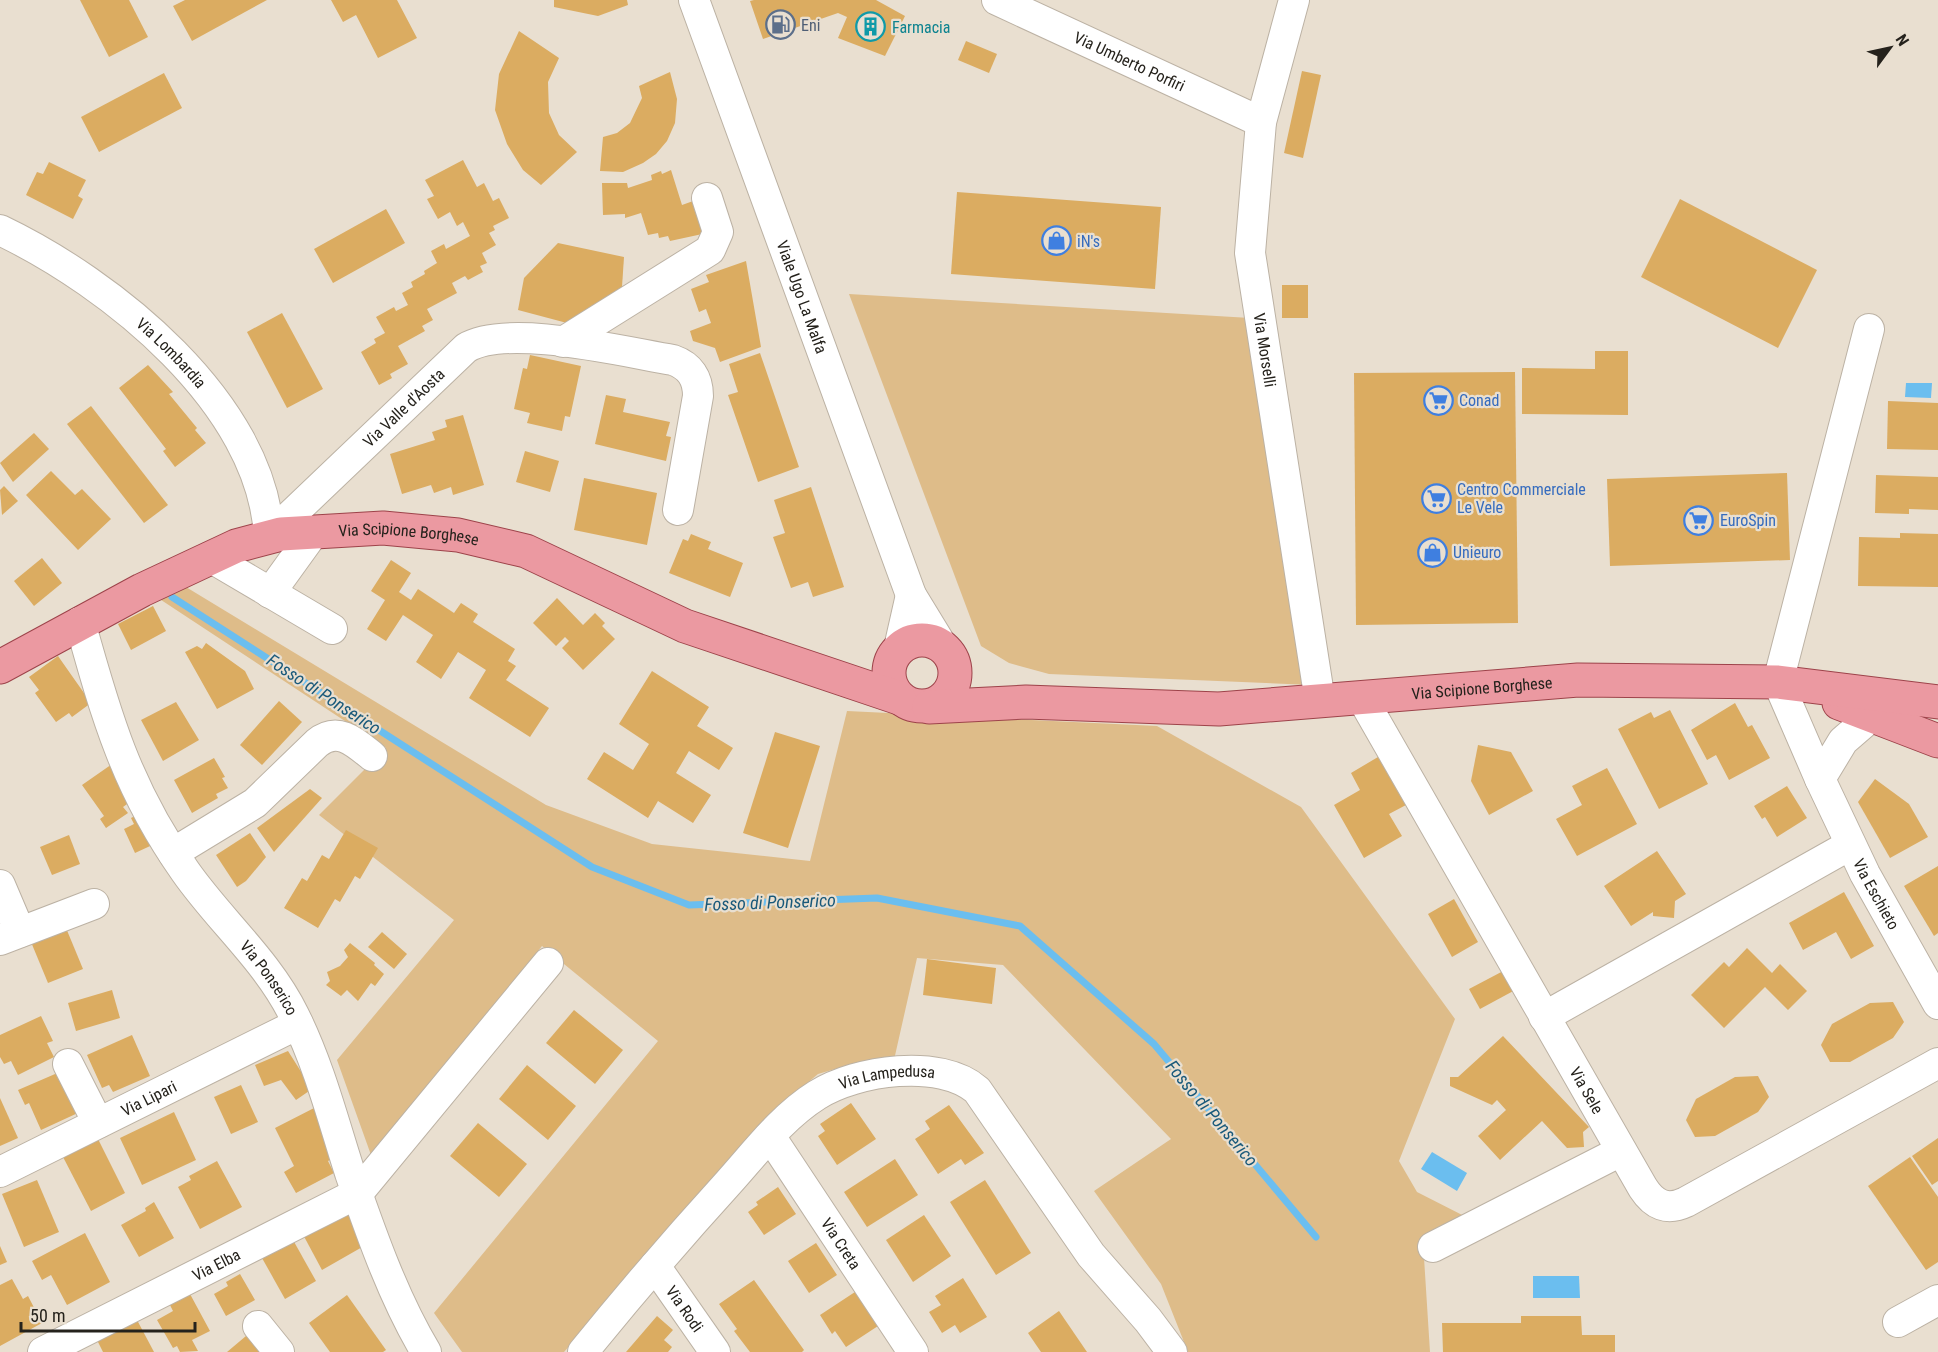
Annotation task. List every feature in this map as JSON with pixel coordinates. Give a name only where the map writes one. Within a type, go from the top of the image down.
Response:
[{"type":"main road","name":"Via Scipione Borghese","points":[[0,667],[80,622],[210,557],[269,536],[383,528],[458,535],[526,551],[685,626],[914,702],[1026,702],[1218,709],[1546,681],[1778,682],[1938,702]]},
{"type":"main road","points":[[917,640],[936,643],[949,656],[955,675],[947,695],[914,702],[892,689],[894,658],[917,640]]},
{"type":"main road","name":"Via Scipione Borghese","points":[[949,656],[988,687],[1026,702]]},
{"type":"main road","name":"Via Scipione Borghese","points":[[824,671],[894,658]]},
{"type":"main road","points":[[1778,682],[1873,715],[1938,741]]},
{"type":"street","name":"Viale Ugo La Malfa","points":[[694,0],[911,595],[949,656]]},
{"type":"street","name":"Via Umberto Porfiri","points":[[997,0],[1261,122]]},
{"type":"street","name":"Via Morselli","points":[[1294,0],[1261,122],[1250,253],[1320,701]]},
{"type":"street","points":[[563,342],[710,250],[718,232],[707,198]]},
{"type":"street","name":"Via Lombardia","points":[[0,230],[46,254],[89,282],[148,329],[181,362],[224,415],[246,452],[262,489],[269,536]]},
{"type":"street","points":[[1778,682],[1869,329]]},
{"type":"street","name":"Via Valle d'Aosta","points":[[269,536],[466,348],[481,340],[498,337],[563,342],[673,360],[685,365],[692,372],[698,396],[678,510]]},
{"type":"street","points":[[270,593],[314,532]]},
{"type":"street","points":[[210,557],[332,629]]},
{"type":"street","points":[[894,658],[911,595]]},
{"type":"street","name":"Via Ponserico","points":[[80,622],[106,714],[122,760],[146,807],[173,853],[214,909],[270,975],[298,1024],[320,1078],[358,1193],[394,1287],[426,1352]]},
{"type":"street","name":"Via Eschieto","points":[[1778,682],[1850,845],[1938,1004]]},
{"type":"street","name":"Via Sele","points":[[1362,698],[1621,1151],[1645,1192],[1654,1201],[1666,1207],[1680,1205],[1938,1063]]},
{"type":"street","points":[[1820,779],[1844,741],[1873,715]]},
{"type":"street","points":[[173,853],[255,803],[317,743],[328,737],[349,738],[372,756]]},
{"type":"street","points":[[1544,1017],[1850,845]]},
{"type":"street","points":[[0,885],[10,936],[94,904]]},
{"type":"street","points":[[358,1193],[548,963]]},
{"type":"street","name":"Via Lipari","points":[[0,1172],[298,1024]]},
{"type":"street","points":[[68,1064],[98,1123]]},
{"type":"street","name":"Via Lampedusa","points":[[583,1352],[655,1266],[770,1136],[816,1096],[848,1081],[866,1076],[916,1071],[946,1074],[961,1079],[983,1096],[1087,1249],[1148,1320],[1172,1352]]},
{"type":"street","name":"Via Creta","points":[[770,1136],[913,1352]]},
{"type":"street","points":[[1433,1247],[1621,1151]]},
{"type":"street","name":"Via Elba","points":[[60,1348],[358,1193]]},
{"type":"street","name":"Via Rodi","points":[[655,1266],[715,1352]]},
{"type":"street","points":[[1898,1322],[1938,1300]]},
{"type":"street","points":[[258,1326],[279,1352]]},
{"type":"shaded area","points":[[849,294],[1250,318],[1312,685],[1049,674],[1009,663],[981,646]]},
{"type":"shaded area","points":[[181,584],[546,805],[652,844],[810,861],[847,711],[1157,726],[1301,807],[1455,1019],[1399,1161],[1417,1192],[1474,1221],[1423,1242],[1430,1352],[1188,1352],[1161,1284],[1094,1191],[1171,1139],[1003,965],[917,958],[894,1060],[859,1062],[818,1074],[780,1106],[564,1352],[462,1352],[434,1313],[658,1041],[542,946],[371,1155],[337,1060],[454,920],[319,815],[386,748],[152,594]]},
{"type":"water","points":[[1906,383],[1932,383],[1931,398],[1905,397]]},
{"type":"water","points":[[1432,1152],[1467,1173],[1457,1191],[1421,1169]]},
{"type":"water","points":[[1533,1276],[1579,1276],[1580,1298],[1533,1298]]},
{"type":"building","points":[[80,0],[129,0],[148,37],[109,57]]},
{"type":"building","points":[[185,0],[267,0],[192,41],[173,6]]},
{"type":"building","points":[[331,0],[397,0],[417,38],[378,58],[356,15],[343,22]]},
{"type":"building","points":[[554,0],[627,0],[628,5],[598,16],[554,7]]},
{"type":"building","name":"Eni","points":[[876,0],[905,16],[885,56],[838,38],[847,17],[838,13],[763,39],[750,1]]},
{"type":"building","points":[[519,31],[559,58],[548,82],[549,113],[559,135],[577,152],[541,185],[523,170],[507,144],[495,110],[499,74]]},
{"type":"building","points":[[966,41],[997,54],[989,73],[958,60]]},
{"type":"building","points":[[1302,71],[1321,75],[1303,158],[1284,153]]},
{"type":"building","points":[[670,72],[677,99],[675,123],[667,141],[656,154],[623,172],[600,171],[603,137],[617,133],[630,123],[642,98],[639,86]]},
{"type":"building","points":[[164,73],[182,108],[99,152],[81,117]]},
{"type":"building","points":[[463,160],[477,187],[484,183],[493,201],[499,198],[509,218],[493,226],[495,230],[489,233],[496,245],[482,253],[487,263],[480,266],[483,272],[468,280],[465,276],[452,283],[457,293],[427,309],[433,320],[422,326],[425,331],[398,346],[408,364],[390,374],[392,378],[379,385],[361,352],[376,343],[374,339],[385,333],[376,317],[394,307],[396,311],[408,305],[402,293],[413,287],[411,282],[425,274],[424,271],[437,263],[431,251],[444,244],[446,249],[470,236],[463,222],[457,226],[450,212],[438,219],[427,199],[434,196],[425,180]]},
{"type":"building","points":[[49,162],[86,180],[78,196],[83,199],[73,219],[26,195],[37,172],[43,174]]},
{"type":"building","points":[[671,170],[682,205],[696,200],[707,233],[670,241],[668,236],[659,238],[658,233],[648,235],[641,213],[625,218],[625,214],[603,215],[602,183],[627,183],[628,188],[652,180],[651,175]]},
{"type":"building","name":"iN's","points":[[957,192],[1161,207],[1155,289],[951,274]]},
{"type":"building","points":[[1680,199],[1817,270],[1778,348],[1641,277]]},
{"type":"building","points":[[386,209],[405,243],[333,283],[314,249]]},
{"type":"building","points":[[558,243],[624,257],[622,287],[567,323],[518,310],[524,278]]},
{"type":"building","points":[[746,261],[761,347],[720,362],[715,348],[693,341],[690,331],[711,323],[706,309],[699,312],[691,289],[709,282],[706,275]]},
{"type":"building","points":[[1282,285],[1308,285],[1308,318],[1282,318]]},
{"type":"building","points":[[282,313],[323,389],[287,408],[247,332]]},
{"type":"building","points":[[1595,351],[1628,351],[1628,415],[1522,414],[1522,368],[1595,369]]},
{"type":"building","points":[[760,353],[799,467],[758,482],[728,395],[738,392],[729,364]]},
{"type":"building","points":[[530,355],[581,366],[570,417],[565,416],[562,431],[527,423],[530,413],[514,409],[523,368],[527,369]]},
{"type":"building","points":[[148,365],[173,392],[169,394],[197,428],[195,430],[206,443],[175,467],[163,451],[166,449],[119,388]]},
{"type":"building","name":"Centro Commerciale Le Vele","points":[[1515,372],[1518,623],[1356,625],[1354,373]]},
{"type":"building","points":[[606,395],[626,399],[623,412],[670,422],[666,436],[671,437],[666,461],[595,444]]},
{"type":"building","points":[[1888,401],[1938,403],[1938,450],[1887,449]]},
{"type":"building","points":[[91,406],[168,505],[144,523],[67,424]]},
{"type":"building","points":[[463,415],[484,485],[453,495],[451,487],[434,493],[431,485],[402,494],[390,454],[435,440],[432,432],[447,427],[445,420]]},
{"type":"building","points":[[34,433],[49,449],[13,482],[0,463]]},
{"type":"building","points":[[525,451],[559,461],[550,492],[516,482]]},
{"type":"building","points":[[51,471],[75,495],[82,489],[111,519],[78,550],[26,495]]},
{"type":"building","name":"EuroSpin","points":[[1787,473],[1790,560],[1610,566],[1607,479]]},
{"type":"building","points":[[1876,475],[1938,477],[1938,510],[1909,509],[1909,514],[1875,513]]},
{"type":"building","points":[[584,478],[657,493],[647,545],[574,530]]},
{"type":"building","points":[[4,486],[18,501],[2,515],[0,490]]},
{"type":"building","points":[[811,487],[844,587],[813,597],[808,582],[791,588],[773,537],[785,533],[774,500]]},
{"type":"building","points":[[1900,533],[1938,534],[1938,587],[1858,586],[1859,537],[1900,538]]},
{"type":"building","points":[[691,534],[711,542],[708,549],[743,563],[730,597],[669,573],[683,539],[688,541]]},
{"type":"building","points":[[42,558],[62,583],[34,606],[14,581]]},
{"type":"building","points":[[391,560],[411,573],[399,592],[411,600],[418,589],[454,613],[461,603],[478,614],[473,622],[515,649],[508,661],[516,666],[506,680],[549,708],[530,737],[469,698],[486,670],[458,652],[441,679],[416,662],[433,635],[403,615],[386,641],[367,629],[385,600],[371,591]]},
{"type":"building","points":[[557,598],[583,625],[595,613],[605,623],[602,626],[615,639],[583,670],[562,648],[569,641],[565,637],[556,646],[533,623]]},
{"type":"building","points":[[153,606],[166,631],[131,650],[118,624]]},
{"type":"building","points":[[206,643],[245,671],[254,689],[217,709],[185,652],[197,646],[202,649]]},
{"type":"building","points":[[58,656],[91,703],[72,717],[69,713],[56,722],[35,693],[39,690],[29,677]]},
{"type":"building","points":[[652,671],[709,707],[697,726],[733,748],[719,770],[689,751],[676,773],[711,795],[693,823],[658,801],[648,818],[587,779],[604,752],[633,770],[649,744],[619,724]]},
{"type":"building","points":[[279,701],[302,722],[262,765],[240,745]]},
{"type":"building","points":[[176,702],[199,740],[163,761],[141,720]]},
{"type":"building","points":[[1735,703],[1748,727],[1752,725],[1770,758],[1729,780],[1716,755],[1707,760],[1691,730]]},
{"type":"building","points":[[1670,710],[1708,784],[1659,809],[1618,729],[1651,712],[1654,718]]},
{"type":"building","points":[[775,732],[820,746],[788,848],[743,833]]},
{"type":"building","points":[[1478,745],[1511,752],[1533,791],[1489,815],[1471,781]]},
{"type":"building","points":[[1378,757],[1406,805],[1389,814],[1402,836],[1364,858],[1334,805],[1360,790],[1351,773]]},
{"type":"building","points":[[214,758],[225,777],[222,778],[228,788],[216,794],[218,798],[192,813],[174,780]]},
{"type":"building","points":[[115,762],[138,796],[123,807],[128,813],[106,828],[100,819],[104,816],[82,785]]},
{"type":"building","points":[[1607,768],[1637,824],[1577,856],[1556,819],[1582,805],[1572,786]]},
{"type":"building","points":[[1875,779],[1909,804],[1928,837],[1890,858],[1858,802]]},
{"type":"building","points":[[1787,786],[1807,818],[1777,837],[1765,817],[1762,819],[1754,806]]},
{"type":"building","points":[[310,789],[322,798],[274,852],[257,828]]},
{"type":"building","points":[[147,810],[161,841],[135,853],[124,829],[134,824],[131,818]]},
{"type":"building","points":[[346,830],[378,848],[360,879],[355,876],[340,902],[335,899],[318,928],[284,908],[302,878],[307,881],[322,855],[329,859]]},
{"type":"building","points":[[250,833],[266,857],[246,881],[237,887],[216,855]]},
{"type":"building","points":[[69,835],[80,864],[52,875],[40,847]]},
{"type":"building","points":[[1657,851],[1686,894],[1675,901],[1674,918],[1653,916],[1653,912],[1631,926],[1604,886]]},
{"type":"building","points":[[1938,866],[1938,933],[1934,936],[1904,886]]},
{"type":"building","points":[[1844,892],[1874,946],[1851,959],[1836,932],[1803,950],[1789,923]]},
{"type":"building","points":[[1454,899],[1478,942],[1452,957],[1428,914]]},
{"type":"building","points":[[66,928],[83,969],[48,983],[31,942]]},
{"type":"building","points":[[382,932],[407,954],[394,969],[368,947]]},
{"type":"building","points":[[350,943],[375,963],[374,965],[384,974],[375,986],[371,983],[358,1001],[347,990],[341,996],[326,985],[330,981],[327,972],[340,966],[348,957],[344,950]]},
{"type":"building","points":[[1747,948],[1772,973],[1780,964],[1807,991],[1788,1010],[1765,987],[1724,1028],[1691,995],[1724,962],[1729,967]]},
{"type":"building","points":[[927,959],[996,968],[992,1004],[923,995]]},
{"type":"building","points":[[1507,969],[1517,989],[1480,1009],[1469,989]]},
{"type":"building","points":[[112,990],[120,1018],[76,1031],[68,1003]]},
{"type":"building","points":[[1893,1002],[1904,1022],[1893,1038],[1850,1062],[1830,1062],[1821,1045],[1832,1024],[1870,1003]]},
{"type":"building","points":[[574,1010],[623,1050],[595,1084],[546,1043]]},
{"type":"building","points":[[41,1016],[53,1041],[47,1043],[54,1057],[18,1075],[11,1061],[4,1064],[0,1057],[0,1035]]},
{"type":"building","points":[[132,1035],[150,1076],[113,1092],[109,1085],[102,1088],[87,1055]]},
{"type":"building","points":[[1503,1036],[1589,1127],[1583,1132],[1584,1147],[1567,1148],[1542,1121],[1500,1160],[1478,1136],[1506,1110],[1497,1100],[1492,1105],[1450,1086],[1450,1077],[1458,1077]]},
{"type":"building","points":[[288,1051],[312,1089],[296,1100],[281,1080],[264,1086],[255,1065]]},
{"type":"building","points":[[527,1065],[576,1106],[548,1140],[499,1099]]},
{"type":"building","points":[[62,1071],[80,1112],[41,1130],[29,1103],[25,1105],[18,1090]]},
{"type":"building","points":[[1758,1076],[1769,1097],[1758,1112],[1715,1136],[1695,1137],[1686,1120],[1696,1099],[1735,1077]]},
{"type":"building","points":[[241,1085],[258,1122],[231,1134],[214,1097]]},
{"type":"building","points":[[0,1098],[18,1138],[0,1146]]},
{"type":"building","points":[[851,1103],[876,1139],[837,1165],[818,1136],[825,1131],[820,1124]]},
{"type":"building","points":[[949,1105],[984,1153],[965,1165],[961,1159],[938,1174],[915,1139],[930,1129],[925,1121]]},
{"type":"building","points":[[318,1106],[332,1133],[323,1138],[334,1158],[328,1161],[334,1173],[296,1193],[284,1172],[294,1166],[275,1128]]},
{"type":"building","points":[[174,1112],[196,1160],[142,1185],[120,1138]]},
{"type":"building","points":[[478,1123],[527,1164],[499,1197],[450,1156]]},
{"type":"building","points":[[97,1137],[125,1193],[91,1211],[62,1155]]},
{"type":"building","points":[[1938,1138],[1938,1181],[1932,1185],[1912,1156]]},
{"type":"building","points":[[1910,1157],[1938,1197],[1938,1262],[1926,1270],[1868,1186]]},
{"type":"building","points":[[895,1159],[918,1195],[867,1227],[844,1192]]},
{"type":"building","points":[[217,1161],[242,1207],[200,1229],[178,1187],[191,1180],[189,1176]]},
{"type":"building","points":[[37,1180],[59,1232],[24,1247],[2,1194]]},
{"type":"building","points":[[985,1180],[1031,1253],[996,1275],[950,1202]]},
{"type":"building","points":[[778,1187],[796,1214],[764,1235],[748,1212],[758,1205],[756,1202]]},
{"type":"building","points":[[154,1202],[174,1238],[139,1257],[121,1225],[146,1211],[145,1208]]},
{"type":"building","points":[[351,1203],[364,1246],[322,1270],[300,1229]]},
{"type":"building","points":[[924,1215],[951,1256],[913,1282],[886,1240]]},
{"type":"building","points":[[85,1233],[110,1282],[67,1305],[51,1275],[42,1280],[32,1261]]},
{"type":"building","points":[[293,1240],[316,1281],[285,1299],[262,1258]]},
{"type":"building","points":[[816,1243],[837,1275],[809,1293],[788,1261]]},
{"type":"building","points":[[0,1246],[7,1262],[0,1265]]},
{"type":"building","points":[[240,1274],[255,1300],[226,1316],[214,1294],[228,1286],[226,1282]]},
{"type":"building","points":[[963,1278],[987,1317],[960,1333],[955,1325],[942,1333],[929,1312],[941,1305],[935,1296]]},
{"type":"building","points":[[12,1279],[23,1299],[28,1296],[42,1323],[0,1346],[0,1285]]},
{"type":"building","points":[[754,1280],[804,1350],[802,1352],[750,1352],[734,1331],[737,1329],[719,1304]]},
{"type":"building","points":[[855,1292],[878,1326],[846,1347],[835,1331],[832,1334],[820,1315]]},
{"type":"building","points":[[190,1294],[210,1331],[192,1340],[198,1351],[180,1352],[177,1346],[173,1348],[157,1320],[173,1311],[170,1305]]},
{"type":"building","points":[[347,1295],[386,1350],[383,1352],[330,1352],[309,1323]]},
{"type":"building","points":[[1059,1311],[1087,1352],[1041,1352],[1028,1333]]},
{"type":"building","points":[[657,1316],[673,1330],[664,1340],[672,1347],[668,1352],[626,1352]]},
{"type":"building","points":[[1521,1316],[1581,1316],[1582,1335],[1615,1335],[1615,1352],[1443,1352],[1442,1323],[1521,1323]]},
{"type":"building","points":[[137,1320],[154,1352],[103,1352],[97,1340]]},
{"type":"building","points":[[246,1336],[260,1352],[227,1352]]},
{"type":"waterway","name":"Fosso di Ponserico","points":[[172,597],[592,867],[689,905],[877,898],[1020,926],[1154,1044],[1316,1237]]},
{"type":"place","name":"Eni","points":[[780,25]]},
{"type":"place","name":"Farmacia","points":[[871,27]]},
{"type":"place","name":"iN's","points":[[1056,241]]},
{"type":"place","name":"Conad","points":[[1438,400]]},
{"type":"place","name":"Centro Commerciale Le Vele","points":[[1436,498]]},
{"type":"place","name":"EuroSpin","points":[[1699,520]]},
{"type":"place","name":"Unieuro","points":[[1432,552]]}]
